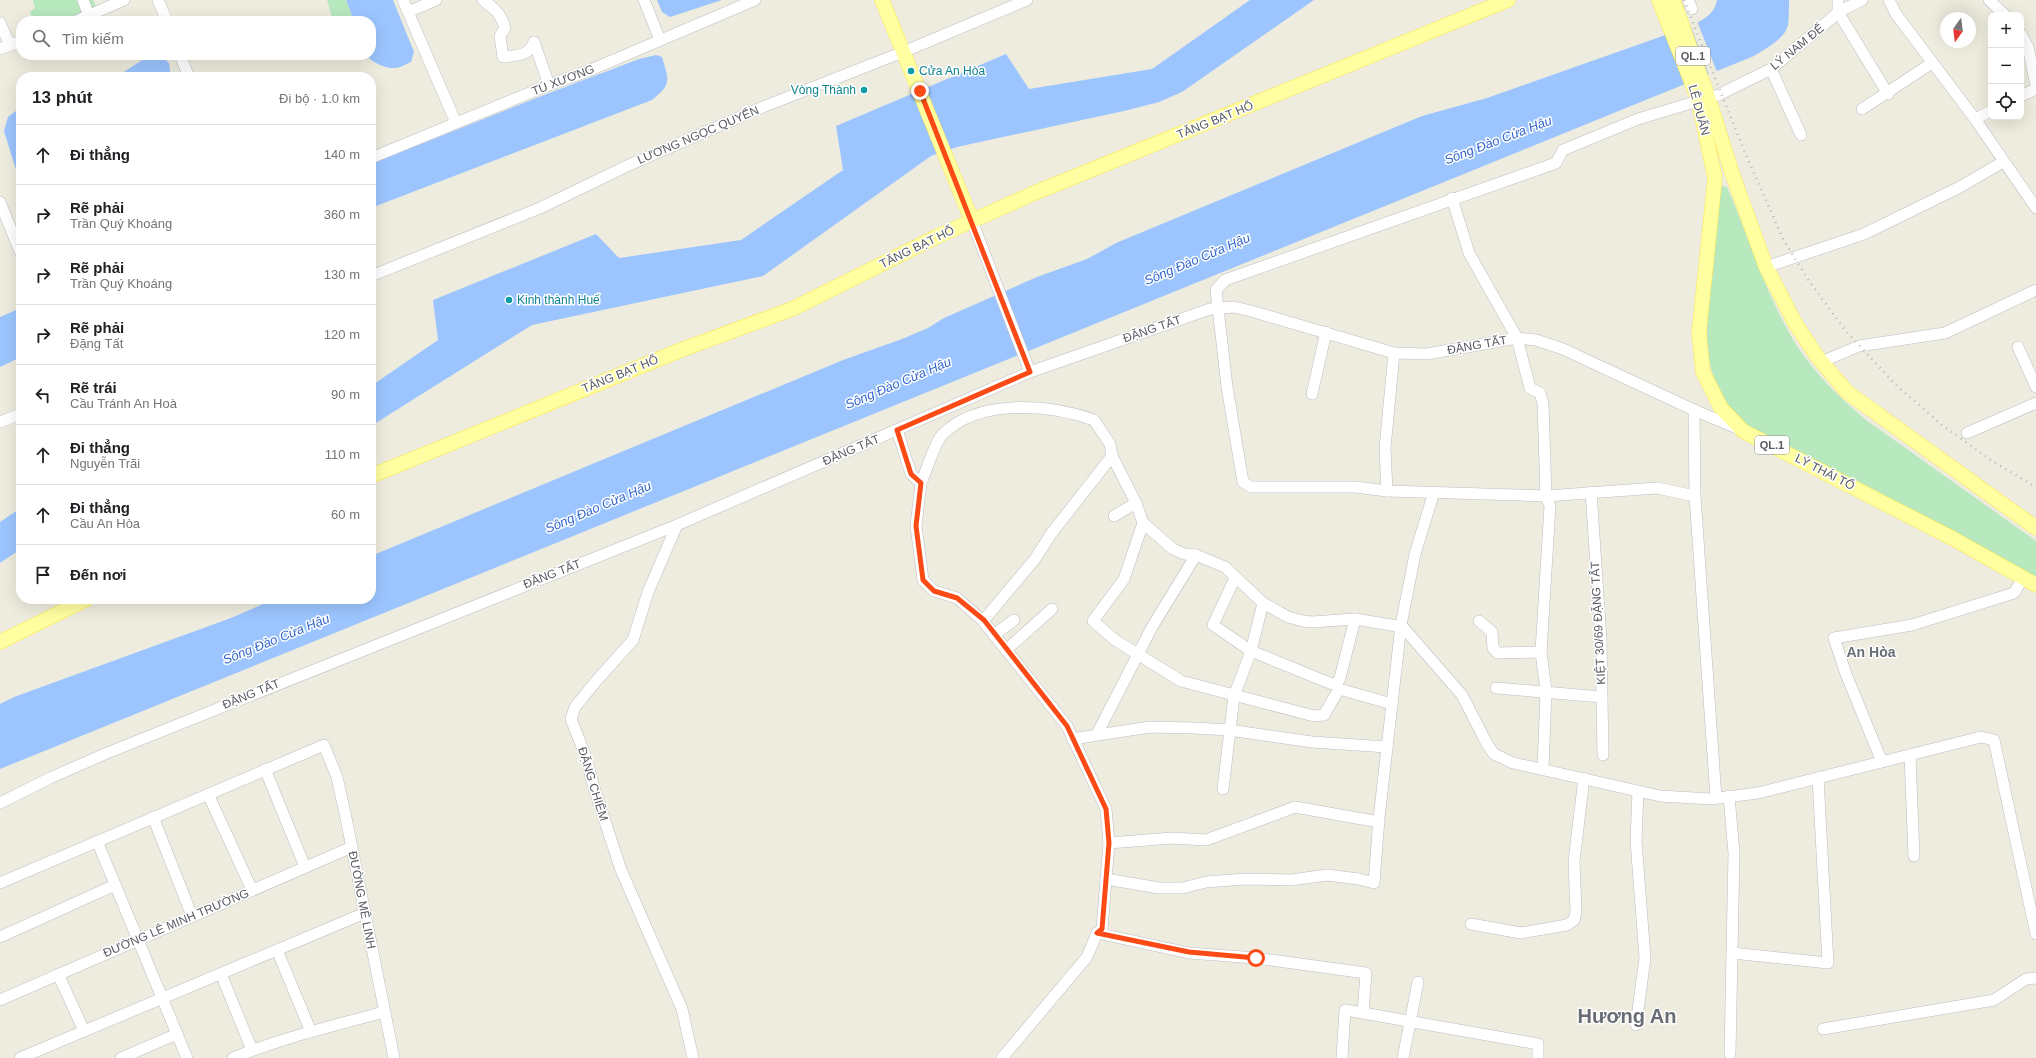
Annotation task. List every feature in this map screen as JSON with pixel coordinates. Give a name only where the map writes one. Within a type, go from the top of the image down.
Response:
[{"type":"main road","points":[[882,0],[972,220]]},
{"type":"main road","name":"TĂNG BẠT HỔ","points":[[376,474],[681,350],[792,309],[972,220],[1508,0]]},
{"type":"main road","name":"LÊ DUẨN","points":[[1659,0],[1674,20],[1732,176]]},
{"type":"main road","name":"LÊ DUẨN","points":[[1673,0],[1674,20]]},
{"type":"main road","name":"LÊ DUẨN","points":[[1702,96],[1715,178]]},
{"type":"main road","points":[[1715,178],[1732,176]]},
{"type":"main road","name":"QL.1","points":[[1732,176],[1766,267],[1795,323],[1821,362],[1847,392],[2036,528]]},
{"type":"main road","name":"LÝ THÁI TỔ","points":[[1715,178],[1699,333],[1703,372],[1709,388],[1721,408],[1743,431],[1952,538],[2036,585]]},
{"type":"main road","points":[[0,642],[77,604]]},
{"type":"street","points":[[83,0],[89,16],[124,0]]},
{"type":"street","points":[[158,0],[165,16]]},
{"type":"street","points":[[404,0],[456,123]]},
{"type":"street","points":[[408,12],[436,0]]},
{"type":"street","points":[[483,0],[495,9],[502,17],[505,28],[500,36],[503,57],[525,54],[531,50],[534,42],[549,85]]},
{"type":"street","points":[[644,0],[660,40]]},
{"type":"street","name":"TÚ XƯƠNG","points":[[376,156],[549,85],[588,71],[755,0]]},
{"type":"street","name":"LƯƠNG NGỌC QUYẾN","points":[[376,274],[540,208],[629,165],[763,107],[903,52],[1027,0]]},
{"type":"street","points":[[1838,0],[1838,12],[1888,94]]},
{"type":"street","name":"LÝ NAM ĐẾ","points":[[1387,491],[1355,487],[1257,488],[1251,487],[1243,482],[1227,387],[1216,290],[1225,280],[1452,198],[1536,171],[1556,163],[1563,150],[1638,118],[1702,96],[1721,93],[1770,69],[1799,48],[1838,12],[1862,0]]},
{"type":"street","points":[[1889,0],[1896,14],[1975,120],[2036,208]]},
{"type":"street","points":[[1989,0],[2002,12]]},
{"type":"street","points":[[0,23],[16,43],[0,49]]},
{"type":"street","points":[[2024,40],[2028,47],[2036,87],[2024,94]]},
{"type":"street","points":[[182,60],[187,72]]},
{"type":"street","points":[[1862,109],[1888,94],[1932,63]]},
{"type":"street","points":[[1770,69],[1801,135]]},
{"type":"street","points":[[1975,120],[1988,113]]},
{"type":"street","points":[[1766,267],[1864,234],[1960,186],[2003,162]]},
{"type":"street","points":[[1452,198],[1469,253],[1517,338],[1530,388],[1540,392],[1543,403],[1546,496],[1550,506],[1541,652],[1546,691],[1543,768]]},
{"type":"street","points":[[0,202],[16,242]]},
{"type":"street","points":[[972,220],[1030,372]]},
{"type":"street","points":[[1821,362],[1859,346],[1945,333],[2036,290]]},
{"type":"street","name":"ĐẶNG TẤT","points":[[0,803],[50,778],[158,732],[677,525],[1030,372],[1218,308],[1234,307],[1251,311],[1394,353],[1427,354],[1517,338],[1536,340],[1563,349],[1694,410],[1743,431]]},
{"type":"street","points":[[1312,394],[1326,332]]},
{"type":"street","points":[[2018,347],[2036,387]]},
{"type":"street","points":[[1394,353],[1385,448],[1387,491],[1546,496],[1657,488],[1695,496]]},
{"type":"street","points":[[1967,434],[2036,403]]},
{"type":"street","points":[[1002,1058],[1087,957],[1097,933],[1102,929],[1109,843],[1106,809],[1067,726],[994,635],[984,620],[957,598],[934,591],[923,580],[916,526],[921,483],[941,436],[960,421],[989,410],[1017,408],[1060,411],[1094,420],[1110,444],[1112,456],[1136,503],[1143,523],[1173,549],[1184,554],[1196,555],[1225,568],[1263,603],[1288,617],[1303,621],[1355,619],[1397,626],[1401,625]]},
{"type":"street","points":[[1694,410],[1695,496],[1716,798]]},
{"type":"street","points":[[0,422],[16,416]]},
{"type":"street","points":[[897,430],[911,474],[921,483]]},
{"type":"street","points":[[984,620],[1035,559],[1051,534],[1112,456]]},
{"type":"street","points":[[1106,879],[1159,888],[1183,888],[1213,882],[1246,879],[1291,880],[1327,875],[1359,878],[1374,883],[1387,747],[1401,625],[1415,554],[1434,492]]},
{"type":"street","name":"KIỆT 30/69 ĐẶNG TẤT","points":[[1591,492],[1600,633],[1603,754]]},
{"type":"street","points":[[1114,516],[1136,503]]},
{"type":"street","points":[[1143,523],[1124,579],[1093,621],[1115,640],[1181,681],[1314,716],[1324,716],[1335,686],[1340,678],[1355,619]]},
{"type":"street","name":"ĐẶNG CHIÊM","points":[[677,525],[648,592],[633,640],[575,707],[571,719],[586,757],[594,788],[621,870],[682,1009],[693,1058]]},
{"type":"street","points":[[1097,734],[1152,627],[1196,555]]},
{"type":"street","points":[[1235,578],[1225,603],[1213,625],[1251,651],[1335,686],[1392,704]]},
{"type":"street","points":[[1882,762],[1846,674],[1834,638],[1912,625],[1958,612],[2014,593],[2023,578]]},
{"type":"street","points":[[1223,789],[1234,696],[1251,651],[1263,603]]},
{"type":"street","points":[[1006,650],[1052,609]]},
{"type":"street","points":[[994,635],[1014,620]]},
{"type":"street","points":[[1479,621],[1492,632],[1493,648],[1498,653],[1541,652]]},
{"type":"street","points":[[1401,625],[1462,696],[1486,744],[1494,754],[1508,762],[1543,768],[1660,796],[1716,798],[1758,793],[1981,737],[1994,740],[2036,934]]},
{"type":"street","points":[[1496,688],[1526,692],[1546,691],[1602,698]]},
{"type":"street","points":[[1072,739],[1150,727],[1230,730],[1312,742],[1387,747]]},
{"type":"street","name":"ĐƯỜNG MÊ LINH","points":[[265,769],[324,744],[337,777],[394,1058]]},
{"type":"street","points":[[1910,755],[1914,856]]},
{"type":"street","points":[[0,883],[265,769],[305,867]]},
{"type":"street","points":[[1471,924],[1521,933],[1534,932],[1567,925],[1574,920],[1576,912],[1574,861],[1584,778]]},
{"type":"street","points":[[1732,953],[1828,963],[1818,778]]},
{"type":"street","points":[[1636,1025],[1645,958],[1636,841],[1638,791]]},
{"type":"street","points":[[208,794],[252,890]]},
{"type":"street","points":[[1729,796],[1734,852],[1730,1054]]},
{"type":"street","points":[[1109,843],[1172,838],[1206,840],[1295,807],[1380,822]]},
{"type":"street","points":[[153,818],[192,916]]},
{"type":"street","points":[[97,842],[187,1058]]},
{"type":"street","name":"ĐƯỜNG LÊ MINH TRƯỜNG","points":[[0,1000],[352,847]]},
{"type":"street","points":[[0,936],[115,885]]},
{"type":"street","points":[[20,1058],[364,913]]},
{"type":"street","points":[[1097,933],[1189,952],[1256,958],[1366,973],[1363,1013]]},
{"type":"street","points":[[277,950],[311,1032]]},
{"type":"street","points":[[58,974],[84,1031]]},
{"type":"street","points":[[221,974],[252,1050]]},
{"type":"street","points":[[1823,1029],[1994,1000],[2026,979],[2036,978]]},
{"type":"street","points":[[1403,1058],[1418,982]]},
{"type":"street","points":[[1342,1058],[1345,1010],[1538,1044],[1538,1058]]},
{"type":"street","points":[[233,1058],[252,1050],[311,1032],[384,1012]]},
{"type":"street","points":[[121,1058],[177,1034]]},
{"type":"green space","points":[[33,0],[93,0],[99,13],[97,16],[31,16],[30,12],[35,8]]},
{"type":"green space","points":[[327,0],[346,0],[352,16],[332,16]]},
{"type":"green space","points":[[1722,186],[1727,187],[1777,310],[1799,349],[1814,369],[1866,420],[2036,541],[2036,578],[1752,429],[1735,413],[1723,397],[1715,380],[1707,343],[1708,302],[1718,189]]},
{"type":"water","points":[[346,0],[393,0],[414,52],[411,62],[392,68],[372,60],[376,60],[376,16],[352,16]]},
{"type":"water","points":[[657,0],[722,0],[670,17],[662,12]]},
{"type":"water","points":[[1250,0],[1314,0],[1182,92],[1159,102],[1124,111],[957,147],[931,156],[763,276],[532,325],[376,423],[376,383],[438,340],[433,300],[596,234],[619,258],[741,240],[843,170],[836,126],[1006,54],[1029,89],[1152,69]]},
{"type":"water","name":"Sông Đào Cửa Hậu","points":[[1717,0],[1789,0],[1788,25],[1783,35],[1779,39],[1754,56],[0,769],[0,704],[14,697],[231,618],[263,604],[376,604],[376,554],[843,360],[902,339],[928,328],[944,318],[1037,277],[1087,259],[1116,243],[1422,116],[1487,98],[1691,26],[1704,19],[1711,13]]},
{"type":"water","points":[[656,55],[662,57],[667,82],[663,90],[652,100],[376,206],[376,162],[639,59]]},
{"type":"water","points":[[142,60],[166,60],[169,63],[170,72],[124,72]]},
{"type":"water","points":[[16,111],[16,170],[4,131],[8,117]]},
{"type":"water","points":[[16,310],[16,359],[0,367],[0,317]]},
{"type":"water","points":[[16,511],[16,552],[0,563],[0,522]]},
{"type":"pier","points":[[1697,21],[1717,72],[1709,75],[1690,24]]},
{"type":"railway","points":[[1684,0],[1745,153],[1784,241],[1809,281],[1845,330],[1897,386],[1942,425],[1992,461],[2036,487]]},
{"type":"place","name":"Cửa An Hòa","points":[[911,71]]},
{"type":"place","name":"Vòng Thành","points":[[864,90]]},
{"type":"place","name":"Kinh thành Huế","points":[[509,300]]},
{"type":"district","name":"An Hòa","points":[[1871,652]]},
{"type":"district","name":"Hương An","points":[[1627,1016]]},
{"type":"route","points":[[920,91],[972,220],[1030,372],[897,430],[911,474],[921,483],[916,526],[918,551],[923,580],[934,591],[957,598],[984,620],[994,635],[1067,726],[1106,809],[1109,843],[1102,929],[1097,933],[1189,952],[1256,958]]}]
